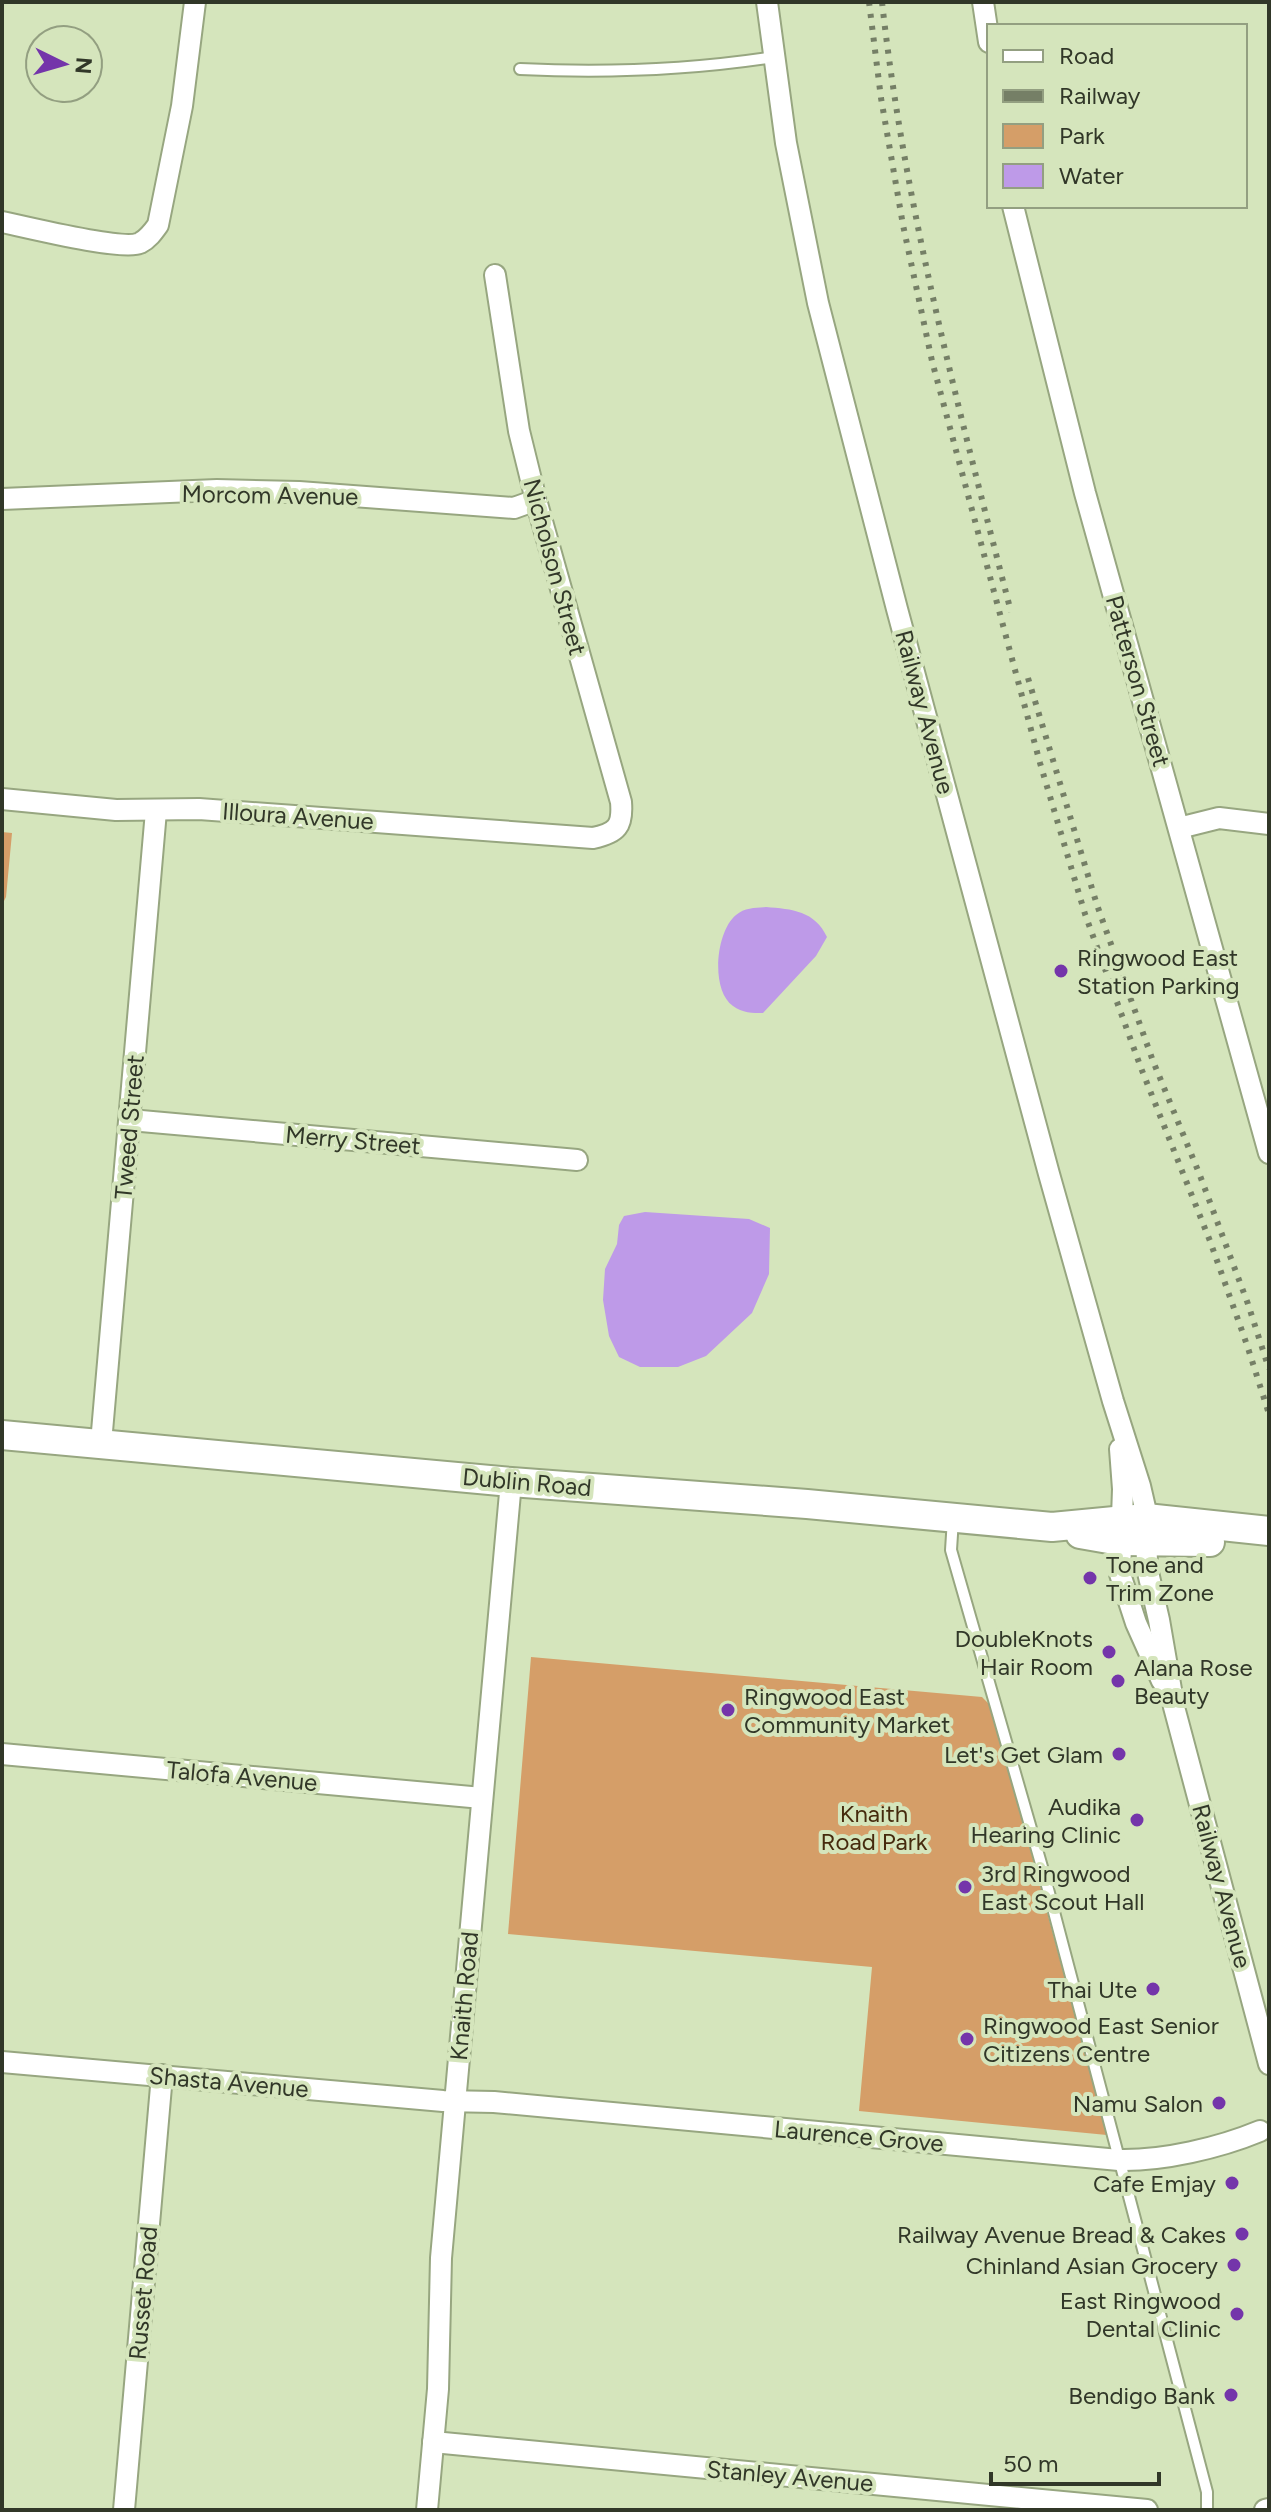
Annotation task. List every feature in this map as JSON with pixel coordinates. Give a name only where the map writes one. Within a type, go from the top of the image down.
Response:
[{"type":"main road","name":"Dublin Road","points":[[2,1435],[1052,1527],[1088,1537],[1133,1530],[1269,1531]]},
{"type":"main road","name":"Dublin Road","points":[[1133,1530],[1193,1541],[1269,1548]]},
{"type":"street","points":[[2,222],[116,244],[137,245],[149,237],[158,225],[182,106],[195,2]]},
{"type":"street","name":"Railway Avenue","points":[[767,2],[786,143],[818,303],[921,700],[1117,1414],[1122,1478],[1133,1530],[1120,1574],[1141,1636],[1174,1707],[1269,2064]]},
{"type":"street","points":[[983,2],[987,29]]},
{"type":"street","name":"Patterson Street","points":[[1014,208],[1085,493],[1269,1153]]},
{"type":"street","name":"Nicholson Street","points":[[495,275],[519,431],[621,802],[619,825],[610,834],[593,838]]},
{"type":"street","name":"Morcom Avenue","points":[[2,499],[217,490],[299,492],[514,508],[536,500]]},
{"type":"street","name":"Illoura Avenue","points":[[2,799],[116,810],[199,809],[593,838]]},
{"type":"street","name":"Tweed Street","points":[[101,1443],[156,811]]},
{"type":"street","points":[[1179,828],[1219,818],[1269,824]]},
{"type":"street","name":"Merry Street","points":[[130,1120],[577,1160]]},
{"type":"street","name":"Knaith Road","points":[[427,2510],[438,2389],[441,2258],[511,1482]]},
{"type":"street","name":"Talofa Avenue","points":[[2,1754],[482,1798]]},
{"type":"street","name":"Shasta Avenue","points":[[2,2062],[455,2101]]},
{"type":"street","name":"Russet Road","points":[[124,2510],[162,2075]]},
{"type":"street","name":"Laurence Grove","points":[[455,2101],[494,2102],[1119,2160],[1157,2160],[1266,2129]]},
{"type":"street","name":"Stanley Avenue","points":[[433,2442],[1147,2510]]},
{"type":"lane","points":[[520,69],[586,72],[744,62],[774,57]]},
{"type":"lane","points":[[953,1518],[951,1550],[1044,1874],[1207,2492],[1207,2510]]},
{"type":"green space","points":[[2,832],[12,833],[6,897],[2,905]]},
{"type":"green space","name":"Knaith Road Park","points":[[531,1657],[982,1697],[992,1707],[1107,2135],[859,2111],[872,1967],[508,1934]]},
{"type":"water","points":[[766,907],[802,913],[816,922],[827,937],[816,956],[763,1013],[748,1012],[733,1006],[721,987],[720,947],[729,923],[739,912]]},
{"type":"water","points":[[645,1212],[749,1219],[770,1228],[769,1274],[752,1313],[706,1356],[678,1367],[640,1367],[619,1357],[609,1336],[603,1300],[605,1269],[617,1244],[619,1225],[624,1216]]},
{"type":"railway","points":[[869,2],[881,98],[903,225],[932,361],[1040,763],[1085,914],[1141,1068],[1210,1241],[1269,1414]]},
{"type":"railway","points":[[882,2],[892,80],[919,233],[953,385],[1011,612]]},
{"type":"railway","points":[[1028,678],[1097,905],[1153,1061],[1248,1304],[1269,1369]]},
{"type":"place","name":"Ringwood East Station Parking","points":[[1061,971]]},
{"type":"place","name":"Tone and Trim Zone","points":[[1090,1578]]},
{"type":"place","name":"DoubleKnots Hair Room","points":[[1109,1652]]},
{"type":"place","name":"Alana Rose Beauty","points":[[1118,1681]]},
{"type":"place","name":"Ringwood East Community Market","points":[[728,1710]]},
{"type":"place","name":"Let's Get Glam","points":[[1119,1754]]},
{"type":"place","name":"Audika Hearing Clinic","points":[[1137,1820]]},
{"type":"place","name":"3rd Ringwood East Scout Hall","points":[[965,1887]]},
{"type":"place","name":"Thai Ute","points":[[1153,1989]]},
{"type":"place","name":"Ringwood East Senior Citizens Centre","points":[[967,2039]]},
{"type":"place","name":"Namu Salon","points":[[1219,2103]]},
{"type":"place","name":"Cafe Emjay","points":[[1232,2183]]},
{"type":"place","name":"Railway Avenue Bread & Cakes","points":[[1242,2234]]},
{"type":"place","name":"Chinland Asian Grocery","points":[[1234,2265]]},
{"type":"place","name":"East Ringwood Dental Clinic","points":[[1237,2314]]},
{"type":"place","name":"Bendigo Bank","points":[[1231,2395]]}]
